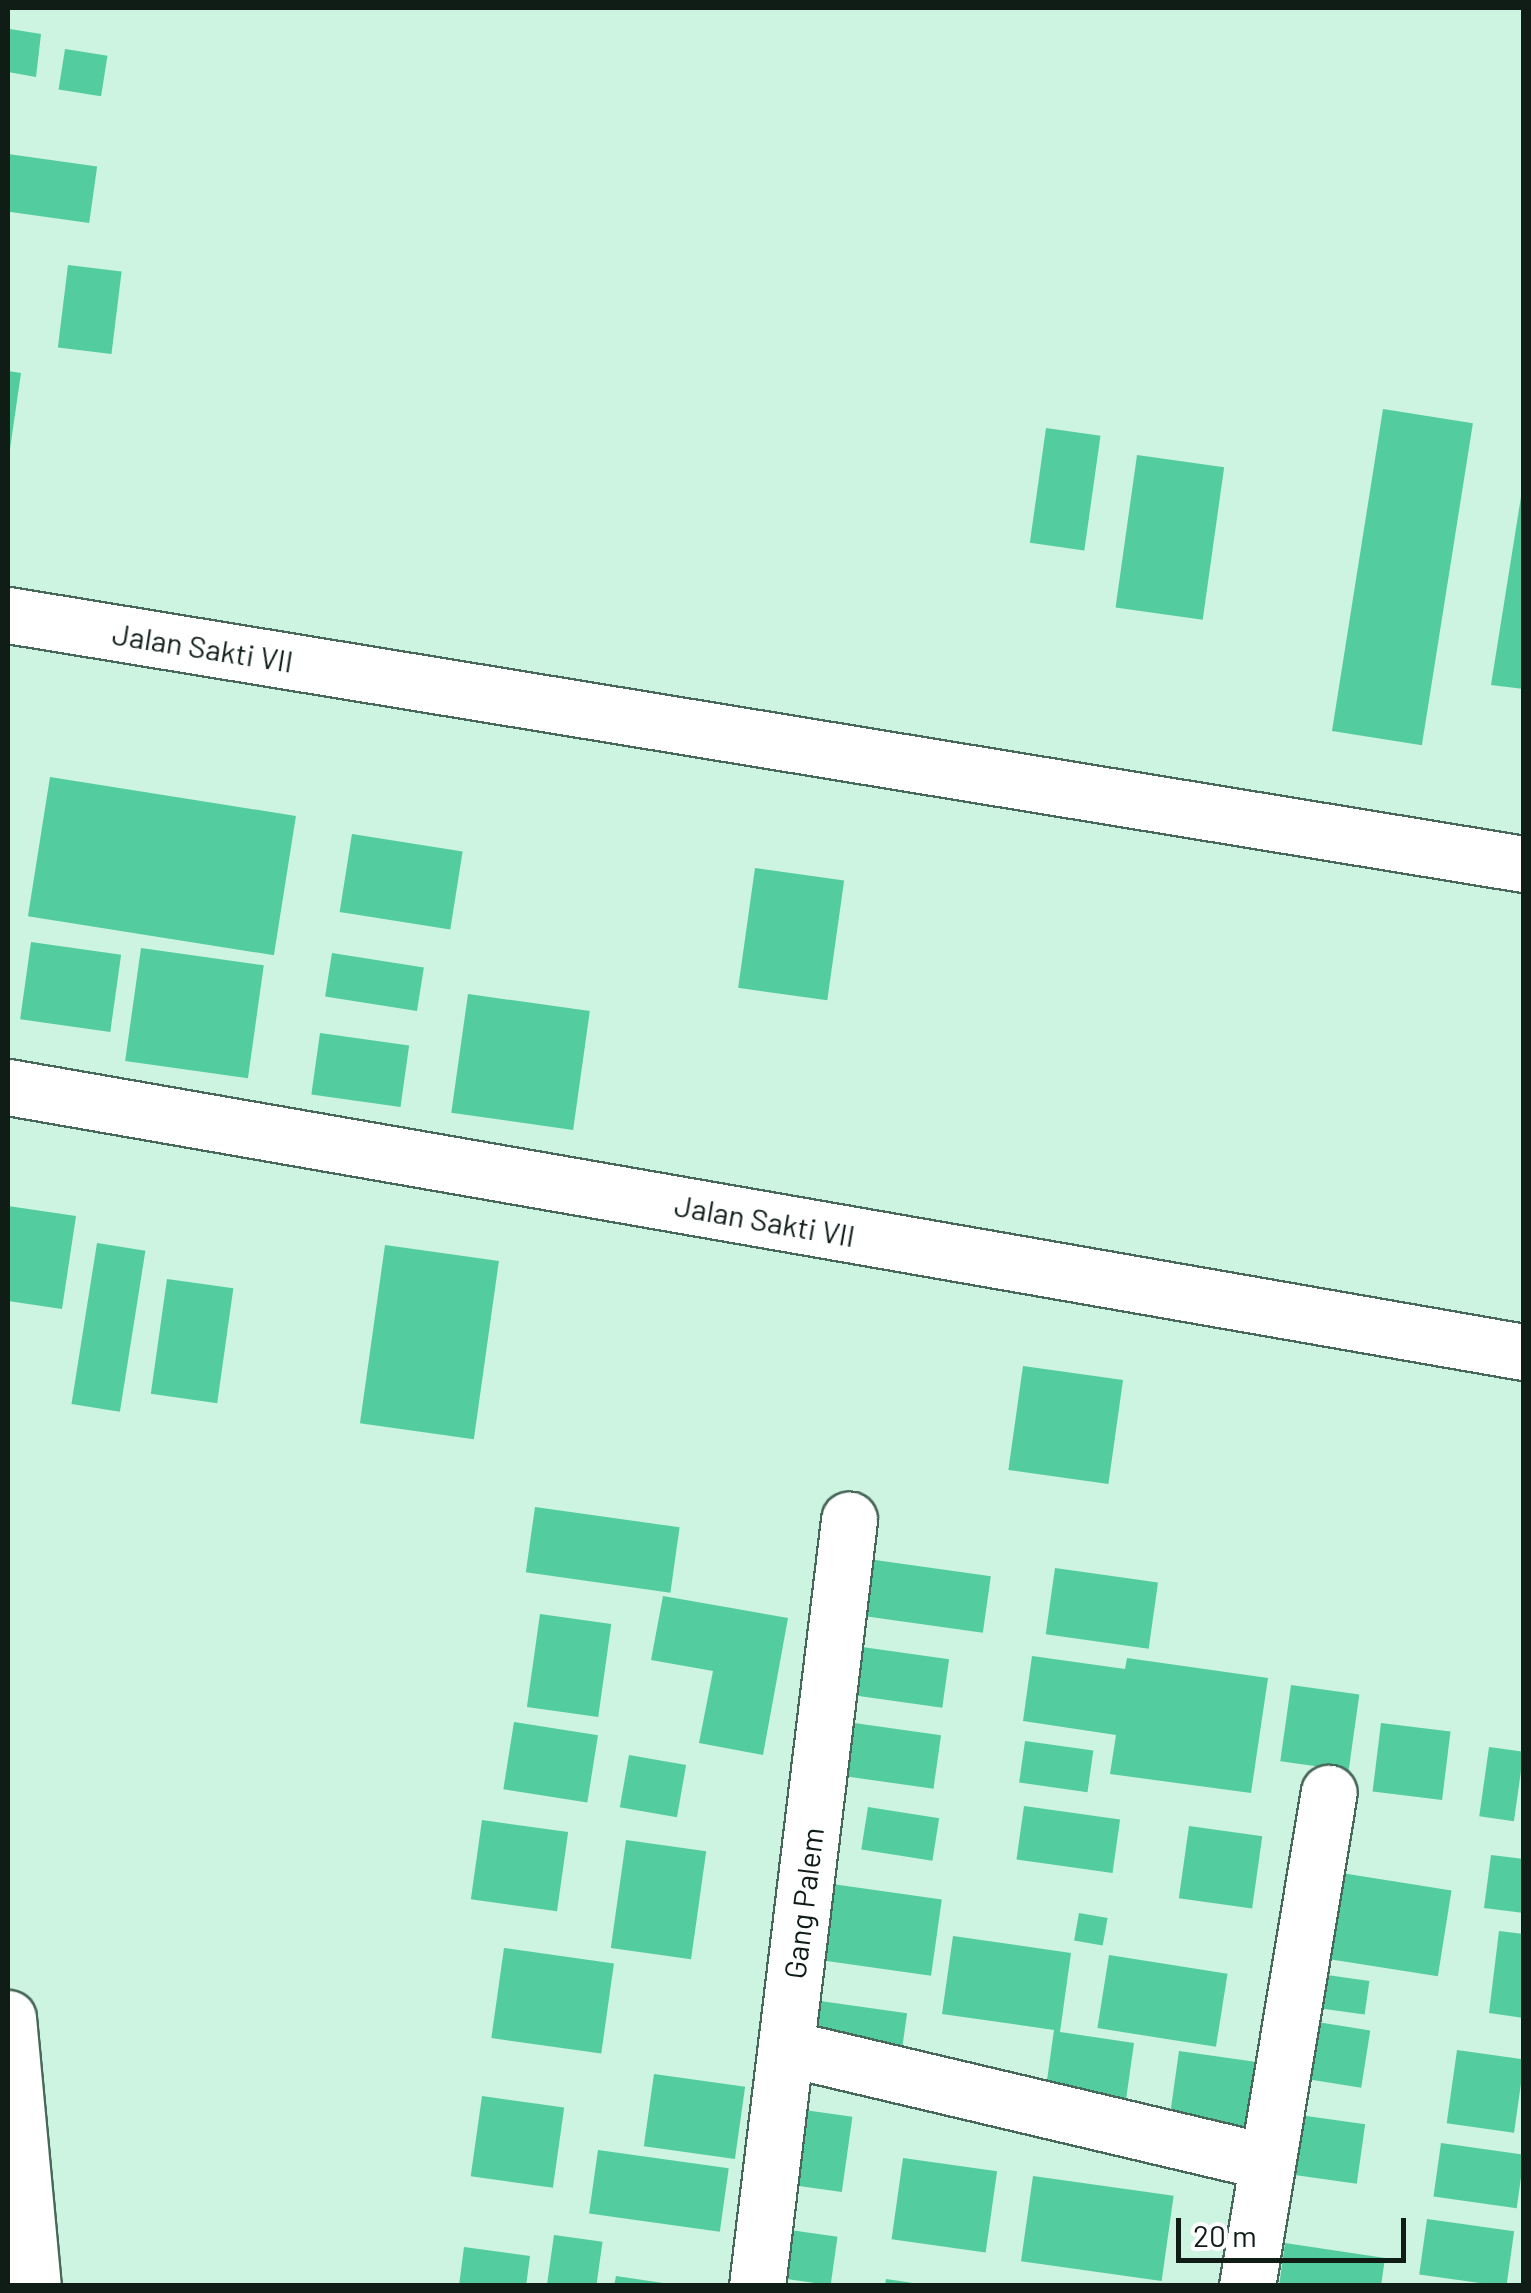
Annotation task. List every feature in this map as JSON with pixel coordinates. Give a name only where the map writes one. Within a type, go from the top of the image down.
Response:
[{"type":"street","name":"Jalan Sakti VII","points":[[8,615],[1524,864]]},
{"type":"street","name":"Jalan Sakti VII","points":[[8,1087],[1524,1352]]},
{"type":"street","name":"Gang Palem","points":[[757,2286],[849,1520]]},
{"type":"street","points":[[1246,2286],[1330,1793]]},
{"type":"street","points":[[8,2018],[33,2286]]},
{"type":"street","points":[[786,2048],[1267,2162]]},
{"type":"building","points":[[10,29],[41,34],[36,77],[8,72]]},
{"type":"building","points":[[65,49],[107,56],[101,96],[59,89]]},
{"type":"building","points":[[8,154],[97,167],[89,223],[8,212]]},
{"type":"building","points":[[68,265],[122,272],[111,354],[58,347]]},
{"type":"building","points":[[8,371],[21,373],[10,449],[8,449]]},
{"type":"building","points":[[1383,409],[1473,423],[1422,745],[1332,731]]},
{"type":"building","points":[[1046,428],[1100,436],[1084,551],[1030,543]]},
{"type":"building","points":[[1137,455],[1224,467],[1203,620],[1116,608]]},
{"type":"building","points":[[1524,478],[1524,689],[1491,685]]},
{"type":"building","points":[[50,777],[296,816],[274,955],[28,916]]},
{"type":"building","points":[[352,834],[463,852],[450,930],[340,912]]},
{"type":"building","points":[[755,868],[844,881],[827,1000],[738,988]]},
{"type":"building","points":[[31,942],[121,955],[110,1032],[20,1019]]},
{"type":"building","points":[[141,948],[264,965],[248,1078],[125,1061]]},
{"type":"building","points":[[332,953],[424,968],[417,1011],[325,996]]},
{"type":"building","points":[[468,994],[590,1011],[573,1130],[451,1113]]},
{"type":"building","points":[[320,1033],[409,1046],[400,1107],[311,1094]]},
{"type":"building","points":[[8,1206],[76,1216],[62,1309],[8,1301]]},
{"type":"building","points":[[97,1243],[145,1251],[120,1412],[72,1404]]},
{"type":"building","points":[[385,1245],[499,1261],[474,1439],[360,1423]]},
{"type":"building","points":[[167,1279],[233,1288],[217,1403],[151,1394]]},
{"type":"building","points":[[1023,1366],[1123,1380],[1108,1484],[1008,1470]]},
{"type":"building","points":[[535,1507],[680,1527],[670,1593],[526,1572]]},
{"type":"building","points":[[868,1559],[991,1576],[983,1633],[860,1615]]},
{"type":"building","points":[[1055,1568],[1158,1582],[1149,1649],[1046,1634]]},
{"type":"building","points":[[663,1596],[788,1618],[763,1755],[699,1743],[713,1671],[651,1660]]},
{"type":"building","points":[[540,1614],[611,1624],[598,1717],[527,1707]]},
{"type":"building","points":[[855,1646],[949,1659],[942,1708],[848,1695]]},
{"type":"building","points":[[1032,1656],[1125,1669],[1127,1658],[1268,1678],[1251,1793],[1110,1774],[1116,1735],[1023,1721]]},
{"type":"building","points":[[1291,1685],[1359,1695],[1349,1771],[1280,1761]]},
{"type":"building","points":[[840,1721],[941,1735],[933,1789],[832,1774]]},
{"type":"building","points":[[514,1722],[598,1735],[587,1802],[503,1789]]},
{"type":"building","points":[[1381,1723],[1450,1732],[1442,1800],[1373,1791]]},
{"type":"building","points":[[1025,1741],[1093,1751],[1087,1792],[1019,1783]]},
{"type":"building","points":[[1489,1747],[1524,1752],[1514,1821],[1479,1816]]},
{"type":"building","points":[[629,1755],[686,1765],[677,1817],[620,1807]]},
{"type":"building","points":[[1024,1806],[1120,1819],[1113,1873],[1016,1859]]},
{"type":"building","points":[[868,1807],[939,1818],[932,1861],[861,1849]]},
{"type":"building","points":[[482,1820],[568,1832],[557,1911],[471,1899]]},
{"type":"building","points":[[1189,1826],[1262,1836],[1252,1909],[1179,1898]]},
{"type":"building","points":[[626,1840],[706,1851],[691,1959],[611,1948]]},
{"type":"building","points":[[1491,1855],[1524,1859],[1524,1913],[1484,1908]]},
{"type":"building","points":[[1329,1871],[1451,1890],[1438,1976],[1315,1957]]},
{"type":"building","points":[[818,1882],[942,1899],[931,1976],[807,1958]]},
{"type":"building","points":[[1079,1913],[1108,1918],[1103,1946],[1074,1941]]},
{"type":"building","points":[[1499,1931],[1524,1934],[1524,2018],[1489,2013]]},
{"type":"building","points":[[953,1936],[1071,1953],[1060,2032],[1134,2043],[1124,2114],[1044,2102],[1054,2030],[942,2014]]},
{"type":"building","points":[[504,1948],[614,1963],[601,2054],[491,2038]]},
{"type":"building","points":[[1109,1955],[1228,1974],[1216,2047],[1097,2028]]},
{"type":"building","points":[[1306,1972],[1369,1981],[1365,2015],[1301,2006]]},
{"type":"building","points":[[813,2000],[907,2013],[901,2057],[807,2044]]},
{"type":"building","points":[[1311,2021],[1370,2030],[1361,2088],[1302,2078]]},
{"type":"building","points":[[1457,2050],[1524,2059],[1514,2133],[1447,2123]]},
{"type":"building","points":[[1179,2051],[1267,2063],[1256,2140],[1168,2127]]},
{"type":"building","points":[[654,2074],[745,2087],[735,2159],[644,2146]]},
{"type":"building","points":[[482,2096],[564,2108],[553,2188],[471,2176]]},
{"type":"building","points":[[790,2108],[852,2117],[842,2192],[779,2183]]},
{"type":"building","points":[[1278,2112],[1365,2124],[1357,2184],[1270,2171]]},
{"type":"building","points":[[1441,2143],[1524,2155],[1517,2208],[1433,2196]]},
{"type":"building","points":[[598,2150],[729,2168],[720,2232],[589,2213]]},
{"type":"building","points":[[903,2158],[997,2171],[986,2252],[892,2239]]},
{"type":"building","points":[[1033,2176],[1174,2196],[1162,2281],[1021,2261]]},
{"type":"building","points":[[1427,2219],[1514,2231],[1506,2286],[1419,2274]]},
{"type":"building","points":[[783,2229],[837,2237],[831,2285],[776,2278]]},
{"type":"building","points":[[554,2235],[603,2242],[596,2286],[547,2286]]},
{"type":"building","points":[[1285,2243],[1385,2258],[1381,2286],[1279,2286]]},
{"type":"building","points":[[464,2247],[530,2256],[526,2286],[459,2286]]},
{"type":"building","points":[[616,2276],[663,2283],[663,2286],[614,2286]]},
{"type":"building","points":[[886,2279],[913,2283],[913,2286],[885,2286]]}]
